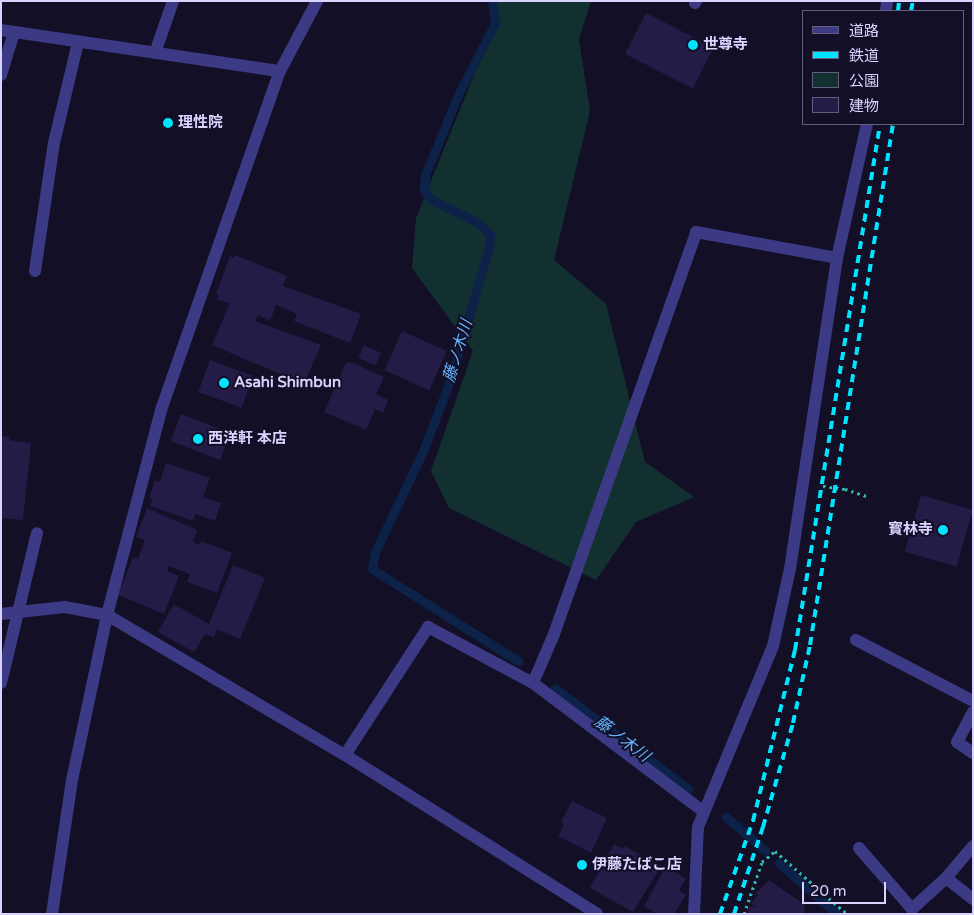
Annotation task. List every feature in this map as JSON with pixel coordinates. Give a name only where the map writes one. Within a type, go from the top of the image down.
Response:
[{"type":"street","points":[[155,53],[173,1]]},
{"type":"street","points":[[52,914],[72,780],[107,615],[161,410],[280,71],[316,1]]},
{"type":"street","points":[[1,75],[8,31],[280,71]]},
{"type":"street","points":[[35,271],[54,143],[78,42]]},
{"type":"street","points":[[694,914],[698,827],[703,811],[774,646],[790,569],[837,258],[867,125]]},
{"type":"street","points":[[533,683],[554,634],[696,232],[837,258]]},
{"type":"street","points":[[1,683],[36,533]]},
{"type":"street","points":[[1,614],[65,607],[107,615],[345,756],[597,914]]},
{"type":"street","points":[[345,756],[428,627],[533,683],[703,811]]},
{"type":"street","points":[[856,640],[973,700]]},
{"type":"street","points":[[973,712],[957,742],[973,753]]},
{"type":"street","points":[[859,848],[912,909],[946,878],[973,846]]},
{"type":"street","points":[[946,878],[973,899]]},
{"type":"path","points":[[845,489],[869,497]]},
{"type":"path","points":[[744,914],[762,862],[775,851],[848,914]]},
{"type":"green space","points":[[492,1],[591,1],[579,39],[590,111],[554,260],[606,304],[645,462],[694,497],[636,522],[596,580],[449,508],[431,471],[473,351],[412,268],[416,218],[495,23]]},
{"type":"building","points":[[646,13],[714,48],[693,88],[625,54]]},
{"type":"building","points":[[235,255],[287,276],[283,286],[361,314],[350,343],[294,321],[297,314],[276,305],[270,321],[258,315],[255,321],[321,345],[304,384],[212,345],[230,303],[217,300],[219,296],[216,294],[230,256],[234,258]]},
{"type":"building","points":[[402,331],[447,351],[429,390],[385,370]]},
{"type":"building","points":[[364,345],[381,353],[375,366],[358,358]]},
{"type":"building","points":[[210,360],[253,376],[242,408],[198,392]]},
{"type":"building","points":[[351,362],[384,377],[376,394],[388,400],[383,413],[375,409],[366,430],[324,412],[346,363]]},
{"type":"building","points":[[181,414],[230,433],[220,460],[171,441]]},
{"type":"building","points":[[1,436],[9,437],[9,440],[31,443],[23,520],[1,518]]},
{"type":"building","points":[[166,463],[210,478],[203,497],[221,503],[215,521],[195,514],[193,521],[150,506],[153,499],[149,498],[155,480],[160,482]]},
{"type":"building","points":[[921,495],[973,510],[957,567],[905,552]]},
{"type":"building","points":[[147,508],[197,530],[193,542],[200,545],[201,541],[232,553],[217,593],[187,582],[190,574],[169,566],[167,571],[179,576],[164,614],[118,595],[133,557],[138,559],[145,540],[136,537]]},
{"type":"building","points":[[233,565],[265,578],[240,639],[217,629],[214,637],[205,634],[194,652],[158,632],[174,604],[209,624]]},
{"type":"building","points":[[572,801],[607,818],[591,853],[558,836],[564,824],[561,822]]},
{"type":"building","points":[[614,844],[623,849],[624,846],[661,866],[633,912],[590,888]]},
{"type":"building","points":[[666,866],[686,879],[679,890],[686,895],[674,914],[657,914],[644,906]]},
{"type":"building","points":[[769,880],[805,905],[804,914],[747,914],[750,906],[757,907],[751,904],[758,895],[756,893]]},
{"type":"waterway","name":"藤ノ木川","points":[[492,1],[495,23],[458,95],[425,175],[424,189],[430,199],[477,222],[490,234],[489,247],[451,378],[423,451],[375,552],[372,569],[518,661]]},
{"type":"waterway","name":"藤ノ木川","points":[[555,688],[688,789]]},
{"type":"waterway","name":"藤ノ木川","points":[[726,817],[766,851]]},
{"type":"waterway","name":"藤ノ木川","points":[[779,863],[837,914]]},
{"type":"railway","points":[[898,10],[899,1]]},
{"type":"railway","points":[[911,10],[913,1]]},
{"type":"railway","points":[[720,914],[753,821],[795,650],[880,125]]},
{"type":"railway","points":[[734,914],[763,827],[793,723],[810,645],[893,125]]},
{"type":"place","name":"世尊寺","points":[[693,45]]},
{"type":"place","name":"理性院","points":[[168,123]]},
{"type":"place","name":"Asahi Shimbun","points":[[224,383]]},
{"type":"place","name":"西洋軒 本店","points":[[198,439]]},
{"type":"place","name":"寳林寺","points":[[943,530]]},
{"type":"place","name":"伊藤たばこ店","points":[[582,865]]}]
